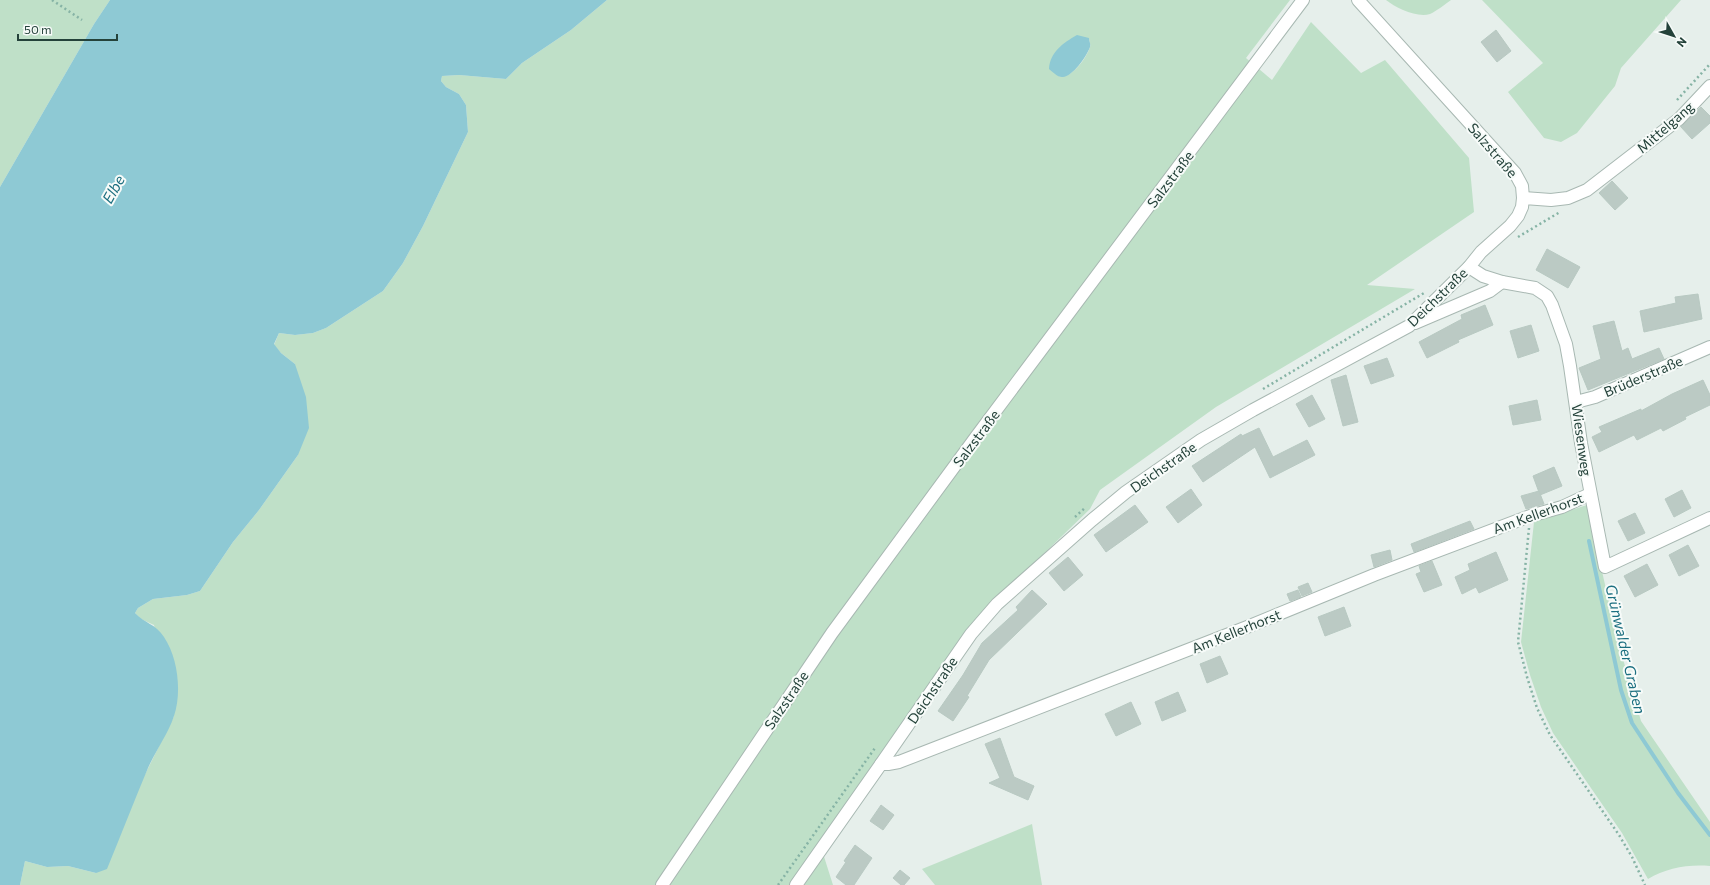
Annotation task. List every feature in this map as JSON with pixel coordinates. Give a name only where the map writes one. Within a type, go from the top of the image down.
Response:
[{"type":"street","name":"Salzstraße","points":[[662,885],[832,633],[976,437],[1303,0]]},
{"type":"street","name":"Salzstraße","points":[[1358,0],[1515,173],[1522,186],[1523,198]]},
{"type":"street","name":"Mittelgang","points":[[1523,198],[1551,200],[1568,198],[1587,190],[1679,119],[1710,86]]},
{"type":"street","name":"Deichstraße","points":[[796,885],[971,634],[997,604],[1126,492],[1201,440],[1253,410],[1409,326],[1469,267],[1481,252],[1514,221],[1522,207],[1523,198]]},
{"type":"street","name":"Wiesenweg","points":[[1469,267],[1483,276],[1502,282],[1535,288],[1547,296],[1552,305],[1566,344],[1581,443],[1605,567],[1710,518]]},
{"type":"street","points":[[1409,326],[1490,292],[1502,282]]},
{"type":"street","name":"Brüderstraße","points":[[1576,402],[1595,397],[1710,347]]},
{"type":"street","name":"Am Kellerhorst","points":[[881,764],[899,762],[1247,627],[1374,575],[1530,516],[1562,507],[1590,494]]},
{"type":"path","points":[[52,0],[82,20]]},
{"type":"path","points":[[1260,391],[1430,290]]},
{"type":"path","points":[[1070,521],[1088,506]]},
{"type":"path","points":[[1530,516],[1518,642],[1526,676],[1537,708],[1550,735],[1619,835],[1646,885]]},
{"type":"path","points":[[778,885],[877,745]]},
{"type":"green space","points":[[0,0],[110,0],[94,24],[0,187]]},
{"type":"green space","points":[[607,0],[1290,0],[1246,58],[1272,80],[1311,22],[1361,73],[1385,60],[1469,158],[1474,212],[1367,285],[1415,289],[1216,407],[1100,490],[1090,509],[998,598],[820,844],[833,885],[20,885],[25,861],[47,867],[68,866],[96,873],[174,716],[154,625],[141,619],[135,613],[138,608],[153,599],[187,595],[200,591],[233,542],[259,510],[298,455],[295,364],[281,353],[274,345],[279,333],[295,335],[313,333],[326,328],[383,291],[403,263],[423,226],[468,132],[466,105],[459,94],[446,87],[441,81],[442,76],[459,75],[506,79],[522,63],[571,30]],"holes":[[[1089,38],[1090,46],[1082,63],[1068,75],[1058,76]]]},
{"type":"green space","points":[[1386,0],[1451,0],[1433,13],[1419,15],[1407,12]]},
{"type":"green space","points":[[1482,0],[1681,0],[1621,68],[1615,86],[1577,133],[1561,142],[1544,138],[1508,92],[1543,63]]},
{"type":"green space","points":[[1587,505],[1618,642],[1641,721],[1710,822],[1710,866],[1686,866],[1662,872],[1648,879],[1622,833],[1553,733],[1541,707],[1530,675],[1521,642],[1534,522]]},
{"type":"green space","points":[[1032,824],[1042,885],[935,885],[922,869]]},
{"type":"water","name":"Elbe","points":[[110,0],[607,0],[571,30],[522,63],[506,79],[459,75],[442,76],[441,81],[446,87],[459,94],[466,105],[468,132],[423,226],[403,263],[383,291],[326,328],[313,333],[295,335],[279,333],[274,344],[281,353],[295,364],[306,397],[309,428],[298,455],[259,510],[233,542],[200,591],[187,595],[153,599],[138,608],[135,613],[154,626],[169,645],[173,655],[177,675],[178,696],[174,716],[148,768],[107,869],[96,873],[68,866],[47,867],[25,861],[20,885],[0,885],[0,187],[94,24]]},
{"type":"water","points":[[1077,35],[1089,38],[1090,47],[1083,60],[1071,74],[1059,77],[1049,69],[1052,58],[1062,45]]},
{"type":"building","points":[[1496,30],[1511,51],[1497,62],[1481,42]]},
{"type":"building","points":[[1701,107],[1710,116],[1710,123],[1692,139],[1681,127]]},
{"type":"building","points":[[1612,181],[1628,198],[1615,210],[1599,193]]},
{"type":"building","points":[[1547,249],[1580,267],[1568,288],[1536,270]]},
{"type":"building","points":[[1698,294],[1702,319],[1644,332],[1640,311],[1676,303],[1675,297]]},
{"type":"building","points":[[1485,305],[1493,325],[1458,340],[1459,342],[1427,358],[1419,342],[1462,319],[1461,315]]},
{"type":"building","points":[[1614,321],[1622,351],[1628,348],[1632,359],[1659,348],[1664,359],[1588,390],[1579,368],[1601,359],[1593,326]]},
{"type":"building","points":[[1531,325],[1539,351],[1518,358],[1510,331]]},
{"type":"building","points":[[1387,358],[1394,376],[1371,384],[1364,366]]},
{"type":"building","points":[[1346,375],[1358,422],[1343,426],[1331,380]]},
{"type":"building","points":[[1703,380],[1710,395],[1710,405],[1685,417],[1686,419],[1663,431],[1661,428],[1637,440],[1634,435],[1599,452],[1592,437],[1602,432],[1599,427],[1641,409],[1641,411],[1672,394]]},
{"type":"building","points":[[1312,395],[1325,419],[1309,427],[1296,404]]},
{"type":"building","points":[[1537,400],[1541,420],[1513,425],[1509,406]]},
{"type":"building","points":[[1259,428],[1273,457],[1307,440],[1315,455],[1270,478],[1255,447],[1203,482],[1192,466],[1241,434],[1242,436]]},
{"type":"building","points":[[1554,467],[1562,486],[1540,495],[1533,476]]},
{"type":"building","points":[[1191,489],[1202,505],[1178,523],[1166,507]]},
{"type":"building","points":[[1682,490],[1691,508],[1674,517],[1665,499]]},
{"type":"building","points":[[1539,491],[1544,504],[1526,509],[1521,496]]},
{"type":"building","points":[[1135,505],[1148,522],[1106,552],[1094,535]]},
{"type":"building","points":[[1635,513],[1645,533],[1628,541],[1618,521]]},
{"type":"building","points":[[1470,521],[1474,529],[1414,552],[1411,544]]},
{"type":"building","points":[[1688,545],[1699,566],[1679,576],[1669,555]]},
{"type":"building","points":[[1390,550],[1392,560],[1374,567],[1371,555]]},
{"type":"building","points":[[1496,552],[1508,580],[1479,593],[1476,587],[1462,594],[1455,577],[1470,570],[1468,564]]},
{"type":"building","points":[[1068,557],[1083,575],[1064,591],[1049,573]]},
{"type":"building","points":[[1432,561],[1442,585],[1424,592],[1416,574],[1421,572],[1419,566]]},
{"type":"building","points":[[1647,564],[1658,585],[1635,597],[1624,576]]},
{"type":"building","points":[[1308,583],[1312,592],[1302,596],[1298,587]]},
{"type":"building","points":[[1032,590],[1047,604],[989,660],[967,696],[969,697],[953,721],[938,711],[963,675],[982,643],[1018,610],[1016,607]]},
{"type":"building","points":[[1298,590],[1301,597],[1290,601],[1287,594]]},
{"type":"building","points":[[1344,607],[1351,626],[1325,636],[1318,617]]},
{"type":"building","points":[[1220,656],[1228,674],[1207,683],[1200,664]]},
{"type":"building","points":[[1178,692],[1186,711],[1162,721],[1155,702]]},
{"type":"building","points":[[1131,702],[1141,724],[1116,736],[1105,714]]},
{"type":"building","points":[[1000,738],[1014,777],[1034,786],[1028,800],[989,783],[1000,778],[985,744]]},
{"type":"building","points":[[881,805],[894,815],[883,830],[870,821]]},
{"type":"building","points":[[855,845],[872,858],[854,885],[846,885],[836,877],[846,862],[844,861]]},
{"type":"building","points":[[900,870],[910,878],[904,885],[901,885],[893,878]]},
{"type":"waterway","name":"Grünwalder Graben","points":[[1589,541],[1621,690],[1632,723],[1678,793],[1710,835]]}]
